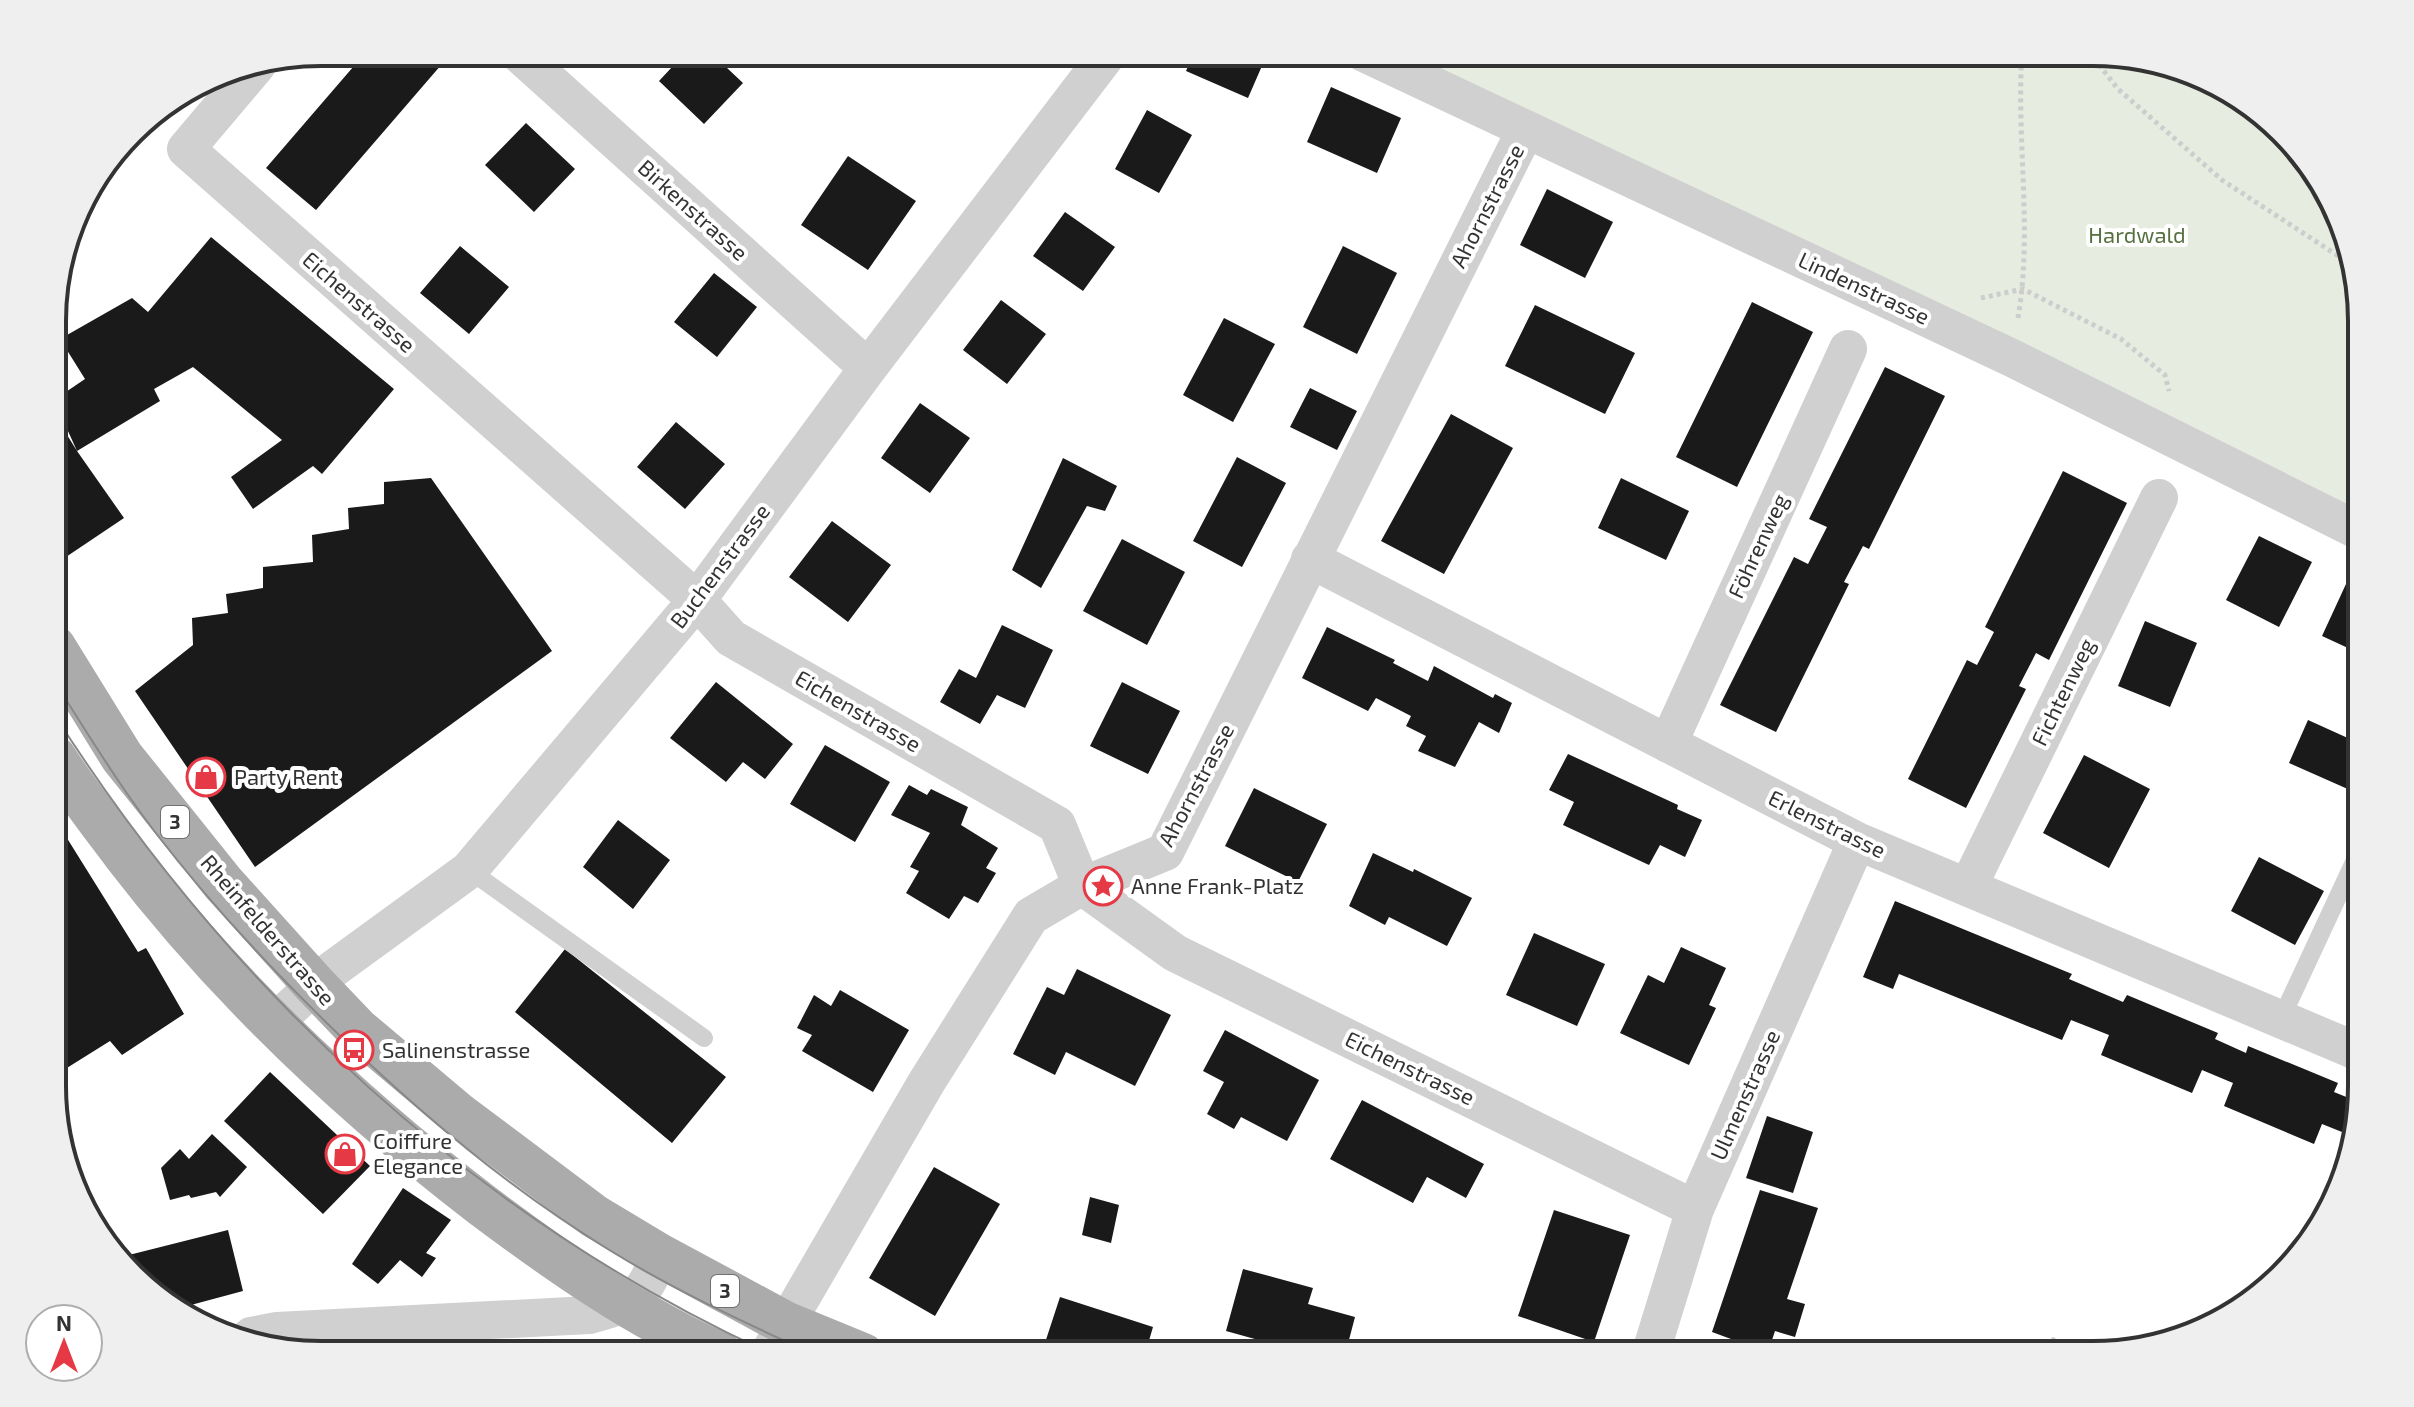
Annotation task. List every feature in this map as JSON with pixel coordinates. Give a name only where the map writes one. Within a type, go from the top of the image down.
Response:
[{"type":"main road","name":"Rheinfelderstrasse","points":[[66,666],[122,757],[223,883],[357,1029],[458,1114],[594,1216],[659,1255],[777,1339]]},
{"type":"main road","points":[[66,776],[175,920],[272,1025],[421,1159],[563,1266],[626,1306],[690,1341]]},
{"type":"street","name":"Lindenstrasse","points":[[1393,66],[2012,358],[2347,525]]},
{"type":"street","name":"Birkenstrasse","points":[[534,67],[868,368]]},
{"type":"street","name":"Buchenstrasse","points":[[272,1025],[314,984],[469,870],[697,600],[868,368],[1098,67]]},
{"type":"street","name":"Eichenstrasse","points":[[246,78],[186,149],[697,600],[731,638],[1057,825],[1082,886],[1175,953],[1695,1209]]},
{"type":"street","name":"Ahornstrasse","points":[[777,1339],[926,1083],[1031,916],[1082,886],[1165,852],[1526,129]]},
{"type":"street","name":"Föhrenweg","points":[[1668,744],[1848,349]]},
{"type":"street","name":"Fichtenweg","points":[[1968,887],[2159,498]]},
{"type":"street","name":"Erlenstrasse","points":[[1310,559],[1857,841],[2347,1047]]},
{"type":"street","name":"Ulmenstrasse","points":[[1655,1340],[1695,1209],[1857,841]]},
{"type":"street","points":[[263,1334],[589,1315],[626,1306],[652,1275],[659,1255]]},
{"type":"lane","points":[[469,870],[704,1038]]},
{"type":"lane","points":[[2281,1019],[2347,877]]},
{"type":"path","points":[[2012,358],[2023,289],[2026,237],[2019,95],[2021,66]]},
{"type":"path","points":[[2100,66],[2118,89],[2222,180],[2339,256]]},
{"type":"path","points":[[1914,312],[2023,289],[2121,339],[2165,375],[2185,445]]},
{"type":"green space","name":"Hardwald","points":[[1392,66],[2093,66],[2126,68],[2191,85],[2248,119],[2273,141],[2295,166],[2329,223],[2343,271],[2347,304],[2347,525]]},
{"type":"building","points":[[1262,66],[1248,98],[1186,71],[1188,67]]},
{"type":"building","points":[[353,67],[439,67],[316,210],[266,168]]},
{"type":"building","points":[[672,67],[726,67],[743,83],[704,124],[659,81]]},
{"type":"building","points":[[1331,87],[1401,118],[1377,173],[1307,142]]},
{"type":"building","points":[[1147,110],[1192,135],[1159,193],[1115,169]]},
{"type":"building","points":[[526,123],[575,169],[534,212],[485,165]]},
{"type":"building","points":[[848,156],[916,201],[868,270],[801,225]]},
{"type":"building","points":[[1547,189],[1613,222],[1585,278],[1520,245]]},
{"type":"building","points":[[1065,212],[1115,247],[1083,291],[1033,256]]},
{"type":"building","points":[[211,237],[394,389],[322,474],[313,466],[253,509],[231,477],[282,440],[193,367],[154,389],[160,401],[77,451],[66,427],[66,392],[85,379],[66,349],[66,336],[132,298],[148,312]]},
{"type":"building","points":[[460,246],[509,287],[469,334],[420,293]]},
{"type":"building","points":[[1343,246],[1397,273],[1357,354],[1303,327]]},
{"type":"building","points":[[714,273],[757,307],[717,357],[674,322]]},
{"type":"building","points":[[1001,300],[1046,334],[1007,384],[963,350]]},
{"type":"building","points":[[1752,302],[1813,332],[1737,487],[1676,457]]},
{"type":"building","points":[[1535,305],[1635,353],[1605,414],[1505,366]]},
{"type":"building","points":[[1224,318],[1275,344],[1233,422],[1183,395]]},
{"type":"building","points":[[1885,367],[1945,396],[1869,549],[1863,546],[1844,582],[1849,584],[1776,732],[1720,705],[1794,557],[1808,564],[1827,527],[1809,519]]},
{"type":"building","points":[[1310,388],[1357,411],[1337,450],[1290,427]]},
{"type":"building","points":[[920,403],[970,438],[930,493],[881,458]]},
{"type":"building","points":[[1451,414],[1513,448],[1444,574],[1381,541]]},
{"type":"building","points":[[676,422],[725,464],[685,509],[637,467]]},
{"type":"building","points":[[66,433],[124,518],[66,557]]},
{"type":"building","points":[[1237,457],[1286,483],[1242,567],[1193,541]]},
{"type":"building","points":[[1063,458],[1117,486],[1105,511],[1087,506],[1041,588],[1012,570]]},
{"type":"building","points":[[2063,471],[2127,503],[2049,660],[2036,653],[2019,686],[2026,689],[1966,808],[1908,779],[1967,660],[1977,665],[1994,632],[1985,627]]},
{"type":"building","points":[[431,478],[552,651],[255,867],[135,691],[193,645],[192,618],[228,613],[226,594],[263,588],[263,567],[313,562],[312,535],[349,529],[348,508],[384,504],[384,482]]},
{"type":"building","points":[[1621,478],[1689,511],[1666,560],[1598,528]]},
{"type":"building","points":[[832,521],[891,565],[848,622],[789,577]]},
{"type":"building","points":[[2259,536],[2312,562],[2279,627],[2226,600]]},
{"type":"building","points":[[1122,539],[1185,572],[1147,645],[1083,611]]},
{"type":"building","points":[[2346,584],[2347,584],[2347,648],[2322,636]]},
{"type":"building","points":[[2145,621],[2197,643],[2170,707],[2118,686]]},
{"type":"building","points":[[1002,625],[1053,650],[1025,708],[997,695],[980,724],[940,702],[959,669],[976,678]]},
{"type":"building","points":[[1327,627],[1395,660],[1393,663],[1428,681],[1434,666],[1493,698],[1495,694],[1512,703],[1499,733],[1479,722],[1455,767],[1418,751],[1426,736],[1406,726],[1411,716],[1376,698],[1368,711],[1302,678]]},
{"type":"building","points":[[716,682],[793,744],[765,779],[743,762],[726,782],[670,738]]},
{"type":"building","points":[[1122,682],[1180,711],[1148,774],[1090,746]]},
{"type":"building","points":[[2308,720],[2347,738],[2347,789],[2289,763]]},
{"type":"building","points":[[825,745],[890,782],[855,842],[790,804]]},
{"type":"building","points":[[1568,754],[1678,805],[1677,809],[1702,820],[1685,857],[1660,845],[1649,865],[1563,825],[1574,802],[1549,790]]},
{"type":"building","points":[[2084,755],[2150,789],[2109,868],[2043,833]]},
{"type":"building","points":[[909,785],[927,795],[931,789],[968,807],[961,825],[998,848],[986,868],[996,873],[978,903],[964,896],[949,919],[906,893],[919,871],[910,867],[930,833],[891,815]]},
{"type":"building","points":[[1254,788],[1327,824],[1298,882],[1225,846]]},
{"type":"building","points":[[618,820],[670,860],[633,909],[583,867]]},
{"type":"building","points":[[66,837],[138,952],[146,948],[184,1014],[122,1055],[110,1041],[66,1068]]},
{"type":"building","points":[[1373,853],[1413,872],[1414,869],[1472,898],[1447,946],[1389,917],[1385,925],[1349,906]]},
{"type":"building","points":[[2259,857],[2324,891],[2295,945],[2231,911]]},
{"type":"building","points":[[1895,901],[2072,974],[2069,979],[2123,1002],[2127,995],[2218,1033],[2215,1039],[2246,1053],[2248,1046],[2338,1083],[2334,1092],[2347,1097],[2343,1133],[2322,1124],[2314,1144],[2224,1106],[2233,1083],[2202,1070],[2192,1093],[2101,1055],[2109,1035],[2071,1020],[2062,1040],[1899,974],[1893,989],[1863,977]]},
{"type":"building","points":[[1534,933],[1605,964],[1577,1026],[1506,995]]},
{"type":"building","points":[[1681,947],[1726,968],[1709,1005],[1716,1008],[1689,1065],[1620,1033],[1648,975],[1664,983]]},
{"type":"building","points":[[565,949],[726,1077],[672,1143],[515,1012]]},
{"type":"building","points":[[1077,969],[1171,1015],[1135,1086],[1066,1052],[1055,1075],[1013,1054],[1047,987],[1064,995]]},
{"type":"building","points":[[840,990],[909,1030],[873,1092],[802,1051],[812,1035],[797,1028],[814,995],[831,1006]]},
{"type":"building","points":[[1225,1030],[1319,1080],[1287,1141],[1241,1117],[1234,1129],[1207,1114],[1224,1082],[1203,1071]]},
{"type":"building","points":[[270,1072],[370,1166],[323,1214],[224,1121]]},
{"type":"building","points":[[1362,1100],[1484,1164],[1466,1198],[1427,1177],[1413,1203],[1330,1159]]},
{"type":"building","points":[[1767,1116],[1813,1132],[1793,1193],[1746,1178]]},
{"type":"building","points":[[212,1134],[247,1167],[220,1197],[216,1192],[170,1200],[161,1168],[180,1149],[189,1159]]},
{"type":"building","points":[[934,1167],[1000,1204],[935,1316],[869,1278]]},
{"type":"building","points":[[403,1188],[451,1220],[426,1253],[436,1258],[422,1277],[400,1260],[378,1284],[352,1264]]},
{"type":"building","points":[[1760,1190],[1818,1208],[1787,1299],[1805,1304],[1795,1337],[1775,1331],[1772,1340],[1731,1340],[1712,1332]]},
{"type":"building","points":[[1090,1197],[1119,1205],[1111,1243],[1082,1235]]},
{"type":"building","points":[[1554,1210],[1630,1235],[1595,1340],[1518,1316]]},
{"type":"building","points":[[228,1230],[243,1291],[190,1305],[153,1278],[130,1255]]},
{"type":"building","points":[[1243,1269],[1313,1288],[1308,1304],[1355,1317],[1349,1340],[1260,1340],[1226,1331]]},
{"type":"building","points":[[1060,1297],[1153,1327],[1149,1341],[1046,1341]]},
{"type":"tram line","points":[[66,700],[128,795],[197,884],[286,982],[398,1090],[466,1148],[573,1227],[686,1293],[784,1341]]},
{"type":"tram line","points":[[66,732],[123,815],[198,911],[280,1002],[368,1087],[461,1165],[560,1236],[665,1300],[746,1341]]},
{"type":"place","name":"Party Rent","points":[[206,777]]},
{"type":"place","name":"Anne Frank-Platz","points":[[1103,886]]},
{"type":"place","name":"Salinenstrasse","points":[[354,1050]]},
{"type":"place","name":"Coiffure Elegance","points":[[345,1154]]}]
